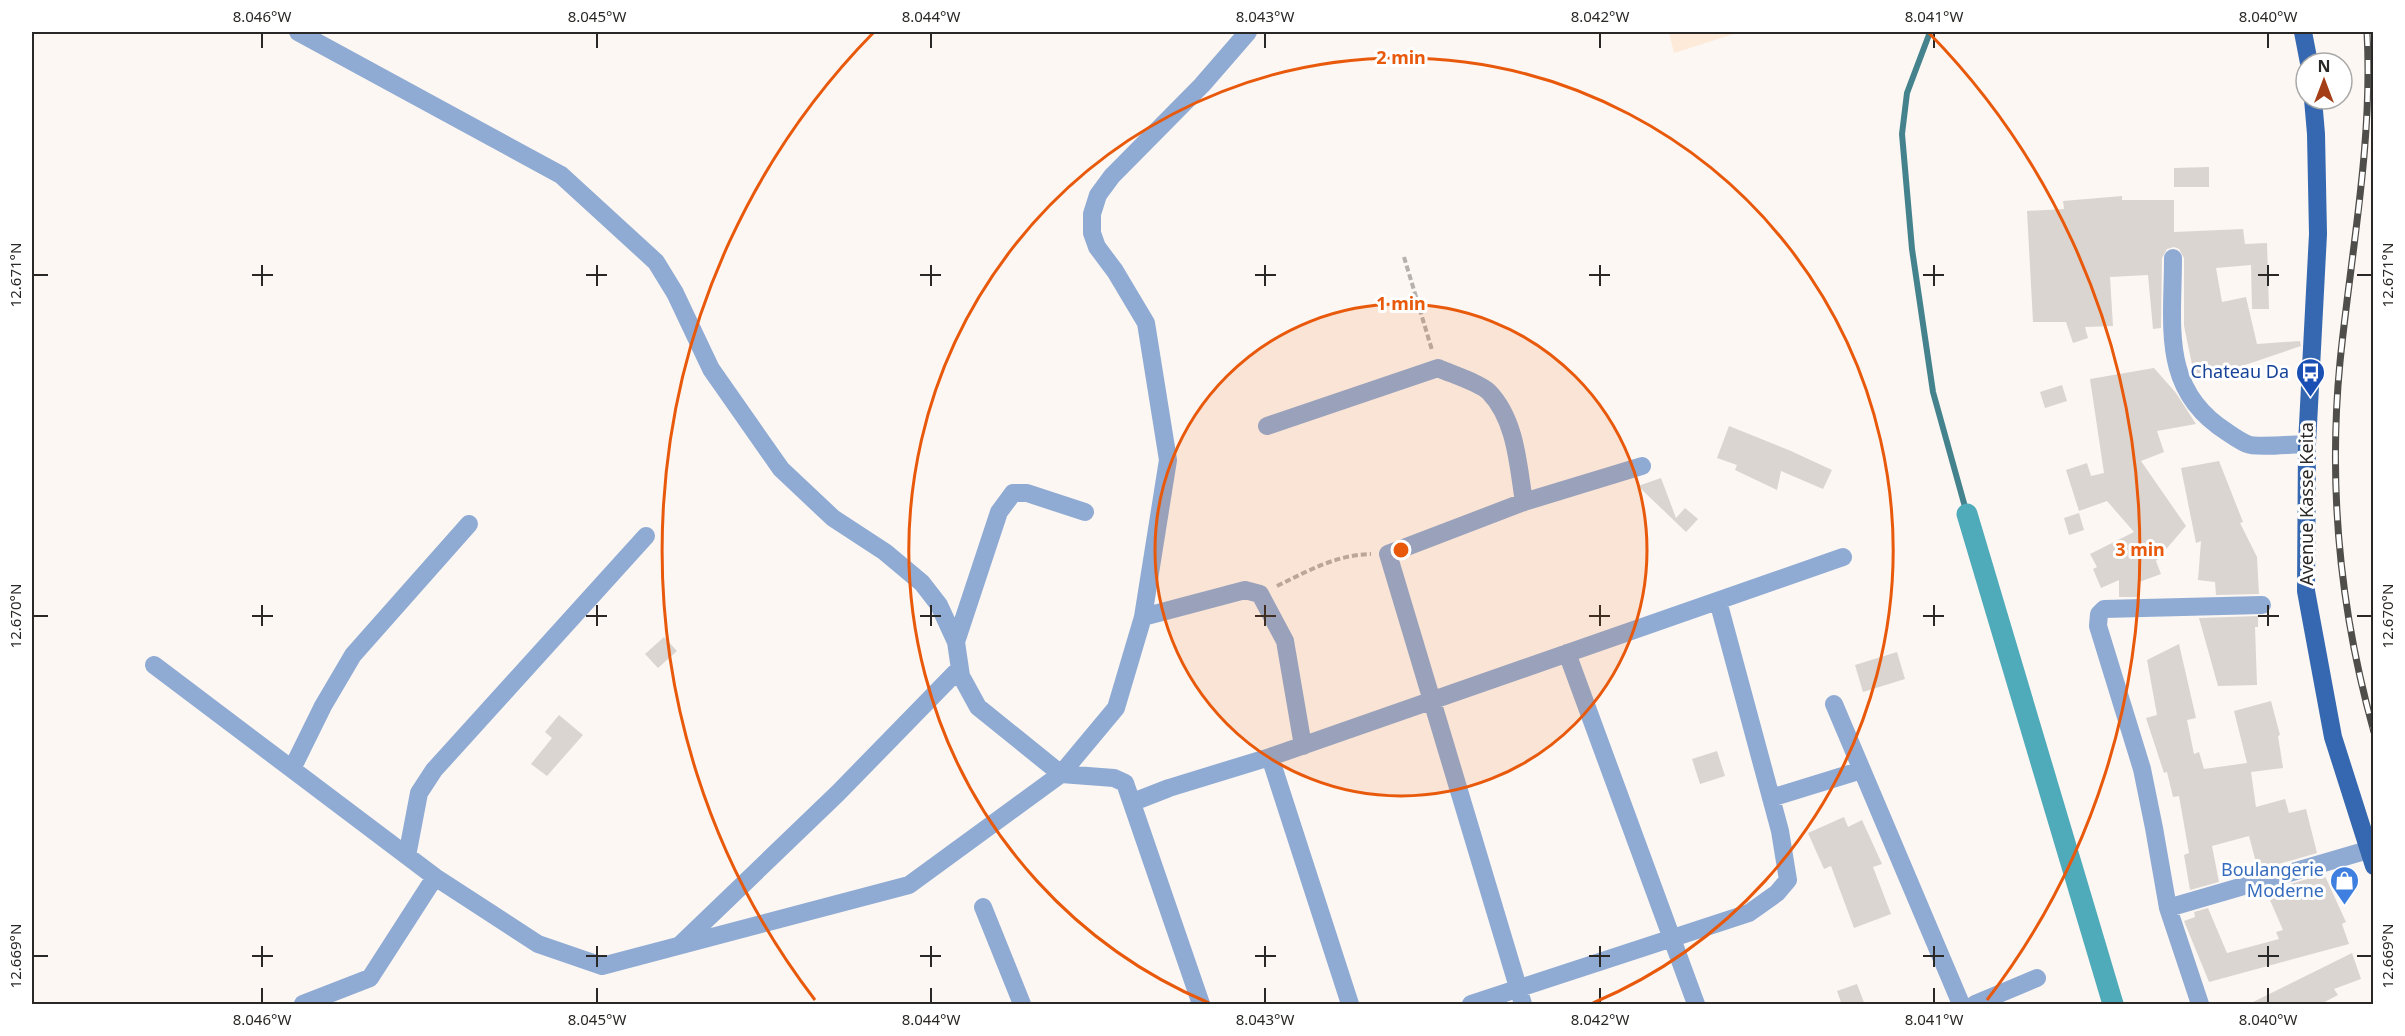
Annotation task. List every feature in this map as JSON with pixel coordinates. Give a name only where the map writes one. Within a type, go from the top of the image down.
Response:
[{"type":"main road","points":[[2303,32],[2307,51]]},
{"type":"main road","name":"Avenue Kasse Keita","points":[[2314,111],[2318,234],[2307,444],[2306,591],[2333,737],[2371,858]]},
{"type":"street","points":[[298,32],[561,175],[656,262],[675,293],[711,369],[782,470],[833,519],[885,552],[922,583],[939,605],[956,642],[961,676],[978,707],[1061,774],[1114,778],[1125,783],[1201,1005]]},
{"type":"street","points":[[154,665],[435,877],[538,944],[602,966],[909,885],[1061,774],[1116,708],[1143,617],[1168,460],[1146,323],[1115,271],[1097,247],[1092,233],[1092,214],[1098,195],[1112,176],[1202,85],[1248,32]]},
{"type":"street","points":[[2173,258],[2173,349],[2178,375],[2193,400],[2210,421],[2248,445],[2307,444]]},
{"type":"street","points":[[1267,426],[1438,368],[1488,390],[1503,413],[1515,444],[1524,502]]},
{"type":"street","points":[[1521,997],[1388,554],[1524,502],[1642,466]]},
{"type":"street","points":[[956,642],[999,512],[1013,493],[1027,493],[1085,512]]},
{"type":"street","points":[[292,769],[323,706],[353,655],[469,524]]},
{"type":"street","points":[[407,856],[419,793],[434,770],[646,536]]},
{"type":"street","points":[[1133,802],[1169,788],[1303,746],[1843,557]]},
{"type":"street","points":[[1143,617],[1245,590],[1260,594],[1285,641],[1303,746]]},
{"type":"street","points":[[1471,1005],[1521,997],[1672,939],[1749,914],[1777,893],[1788,880],[1786,859],[1771,798],[1718,601]]},
{"type":"street","points":[[2200,1005],[2168,908],[2142,769],[2098,626],[2099,615],[2104,609],[2262,605]]},
{"type":"street","points":[[1567,653],[1696,1005]]},
{"type":"street","points":[[680,945],[838,793],[960,668]]},
{"type":"street","points":[[1834,704],[1961,1005]]},
{"type":"street","points":[[1270,757],[1350,1005]]},
{"type":"street","points":[[1771,798],[1862,770]]},
{"type":"street","points":[[2168,908],[2371,858]]},
{"type":"street","points":[[303,1005],[370,978],[435,877]]},
{"type":"street","points":[[983,907],[1022,1005]]},
{"type":"street","points":[[1976,1005],[2037,978]]},
{"type":"path","points":[[1404,257],[1438,368]]},
{"type":"path","points":[[1260,594],[1324,562],[1355,555],[1388,554]]},
{"type":"shaded area","points":[[1669,32],[1740,32],[1674,53]]},
{"type":"building","points":[[2209,167],[2209,187],[2174,187],[2174,168]]},
{"type":"building","points":[[2122,196],[2122,200],[2174,200],[2174,232],[2243,229],[2245,244],[2267,243],[2269,309],[2252,309],[2251,265],[2216,268],[2222,302],[2246,297],[2257,344],[2300,341],[2301,346],[2236,368],[2194,374],[2184,326],[2184,258],[2179,249],[2174,247],[2167,249],[2162,258],[2161,328],[2153,329],[2148,275],[2110,277],[2113,326],[2085,327],[2088,338],[2073,343],[2066,322],[2033,322],[2027,211],[2064,209],[2063,201]]},
{"type":"building","points":[[2154,368],[2176,393],[2196,424],[2157,431],[2164,452],[2141,461],[2186,526],[2156,561],[2161,574],[2139,582],[2139,597],[2119,597],[2119,580],[2101,588],[2093,569],[2097,567],[2090,554],[2134,532],[2107,501],[2079,511],[2066,470],[2087,463],[2091,476],[2104,473],[2090,379]]},
{"type":"building","points":[[2062,385],[2067,401],[2045,408],[2040,392]]},
{"type":"building","points":[[1729,426],[1832,470],[1823,489],[1781,471],[1777,490],[1735,470],[1737,465],[1717,458]]},
{"type":"building","points":[[2219,461],[2243,522],[2240,523],[2257,557],[2259,594],[2216,595],[2215,582],[2198,580],[2201,541],[2196,543],[2181,468]]},
{"type":"building","points":[[1661,478],[1676,518],[1685,508],[1698,519],[1686,532],[1638,486]]},
{"type":"building","points":[[2079,513],[2084,530],[2069,535],[2064,518]]},
{"type":"building","points":[[2258,616],[2258,627],[2255,627],[2257,685],[2218,686],[2199,618]]},
{"type":"building","points":[[664,637],[677,651],[658,668],[645,654]]},
{"type":"building","points":[[2179,644],[2196,718],[2187,720],[2194,754],[2199,752],[2204,769],[2247,763],[2234,711],[2271,701],[2280,735],[2278,736],[2283,768],[2251,772],[2256,807],[2285,799],[2289,813],[2306,809],[2317,853],[2258,870],[2249,836],[2212,846],[2219,882],[2190,890],[2184,855],[2189,853],[2179,796],[2173,797],[2167,772],[2164,773],[2146,718],[2157,715],[2147,660]]},
{"type":"building","points":[[1897,652],[1905,679],[1863,692],[1855,665]]},
{"type":"building","points":[[559,715],[583,735],[547,776],[531,764],[552,738],[545,732]]},
{"type":"building","points":[[1717,751],[1725,776],[1700,784],[1692,759]]},
{"type":"building","points":[[1844,817],[1848,827],[1862,820],[1882,864],[1873,867],[1891,914],[1854,928],[1831,866],[1824,869],[1808,833]]},
{"type":"building","points":[[2324,874],[2346,922],[2342,924],[2349,944],[2209,982],[2184,921],[2195,917],[2194,912],[2208,908],[2227,953],[2279,939],[2276,932],[2283,930],[2266,891]]},
{"type":"building","points":[[2352,953],[2361,979],[2334,989],[2338,995],[2319,1005],[2247,1005]]},
{"type":"building","points":[[1857,984],[1865,1005],[1842,1005],[1837,991]]},
{"type":"waterway","points":[[1930,32],[1907,93],[1902,134],[1912,249],[1933,392],[1967,514]]},
{"type":"waterway","points":[[1967,514],[2113,1004]]},
{"type":"railway","points":[[2367,32],[2368,74],[2364,156],[2340,362],[2335,456],[2345,595],[2362,686],[2374,732]]},
{"type":"place","name":"Chateau Da","points":[[2310,398]]},
{"type":"place","name":"Boulangerie Moderne","points":[[2345,906]]}]
